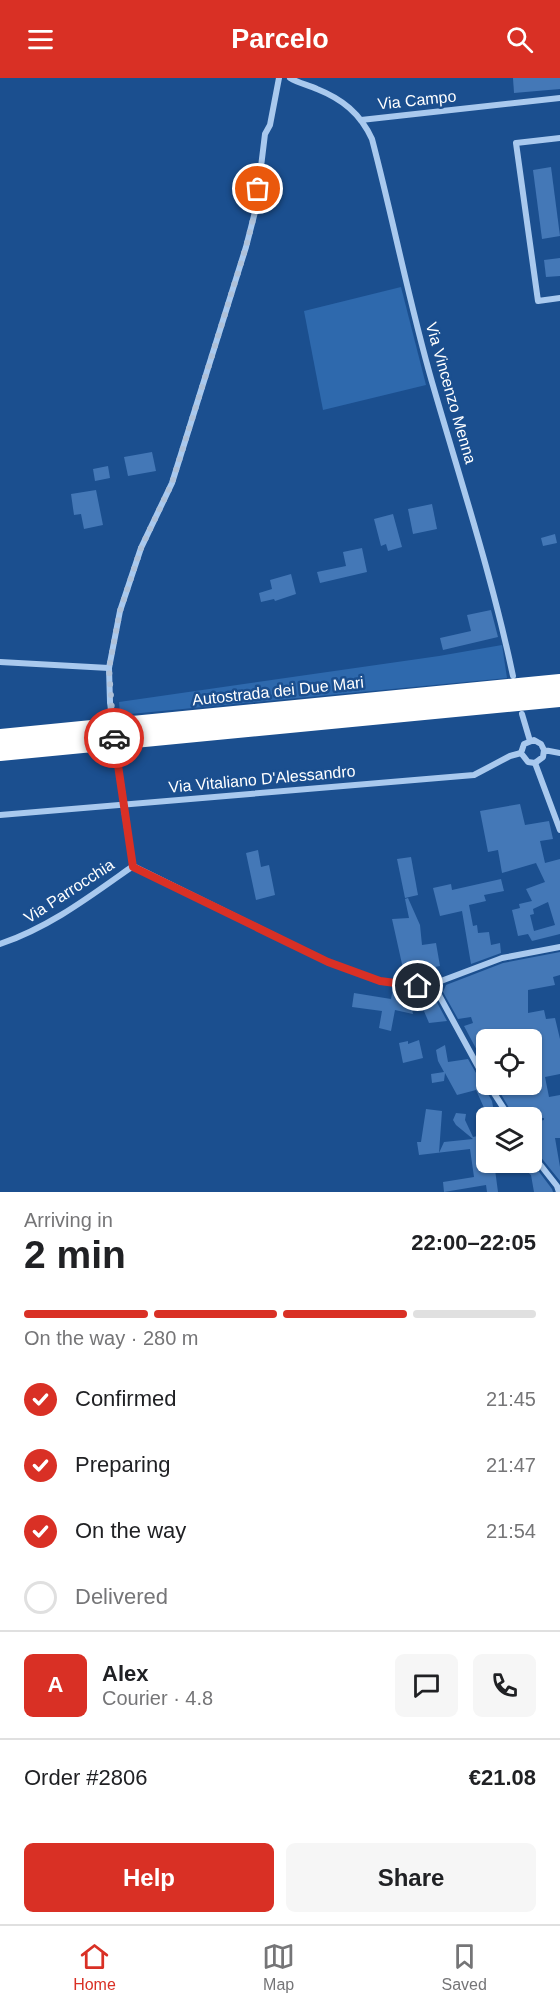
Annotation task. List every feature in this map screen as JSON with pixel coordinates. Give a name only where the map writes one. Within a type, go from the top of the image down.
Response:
[{"type":"highway","name":"Autostrada dei Due Mari","points":[[0,738],[560,683]]},
{"type":"highway","name":"Autostrada dei Due Mari","points":[[0,752],[560,698]]},
{"type":"street","name":"Via Parrocchia","points":[[0,944],[31,933],[57,919],[133,867],[110,702],[109,668],[120,611],[141,548],[172,483],[246,247],[256,208],[266,134],[279,78]]},
{"type":"street","name":"Via Campo","points":[[290,78],[341,100],[353,109],[361,120],[560,98]]},
{"type":"street","name":"Via Vincenzo Menna","points":[[361,120],[372,139],[431,380],[467,495],[497,604],[513,676]]},
{"type":"street","points":[[560,138],[516,142],[538,301],[560,298]]},
{"type":"street","points":[[0,662],[109,668]]},
{"type":"street","points":[[522,714],[530,741]]},
{"type":"street","points":[[530,741],[541,744],[544,750],[543,757],[535,763],[528,762],[521,753],[524,744],[530,741]]},
{"type":"street","points":[[544,750],[560,753]]},
{"type":"street","name":"Via Vitaliano D'Alessandro","points":[[0,815],[474,775],[510,756],[521,753]]},
{"type":"street","points":[[535,763],[560,830]]},
{"type":"street","points":[[133,867],[328,962],[357,974],[399,984],[418,986],[433,984],[502,958],[560,947]]},
{"type":"street","points":[[433,984],[476,1063]]},
{"type":"street","points":[[542,1167],[559,1188]]},
{"type":"shaded area","points":[[401,287],[426,385],[323,410],[304,311]]},
{"type":"shaded area","points":[[502,645],[507,678],[120,715],[119,702]]},
{"type":"building","points":[[513,78],[560,78],[560,89],[514,93]]},
{"type":"building","points":[[551,167],[560,236],[542,239],[533,170]]},
{"type":"building","points":[[560,258],[560,276],[546,277],[544,260]]},
{"type":"building","points":[[152,452],[156,471],[128,476],[124,457]]},
{"type":"building","points":[[108,466],[110,478],[95,481],[93,469]]},
{"type":"building","points":[[96,490],[103,525],[84,529],[81,514],[74,515],[71,494]]},
{"type":"building","points":[[432,504],[437,529],[413,534],[408,509]]},
{"type":"building","points":[[393,514],[402,547],[388,551],[386,544],[381,546],[374,519]]},
{"type":"building","points":[[555,534],[557,543],[543,546],[541,538]]},
{"type":"building","points":[[362,548],[367,572],[320,583],[317,572],[346,566],[343,552]]},
{"type":"building","points":[[291,574],[296,594],[275,601],[274,599],[261,602],[259,593],[272,589],[270,580]]},
{"type":"building","points":[[491,610],[498,637],[443,650],[440,638],[471,631],[467,615]]},
{"type":"building","points":[[520,804],[525,825],[549,821],[553,839],[540,841],[545,863],[560,859],[560,934],[532,941],[528,934],[518,936],[512,910],[520,908],[519,904],[532,901],[526,889],[545,882],[536,863],[502,873],[498,850],[488,852],[480,811]],"holes":[[[548,902],[555,925],[534,931],[530,915],[534,914],[533,909]]]},
{"type":"building","points":[[258,850],[261,867],[269,865],[275,895],[256,900],[246,853]]},
{"type":"building","points":[[411,857],[418,895],[405,898],[397,859]]},
{"type":"building","points":[[501,879],[504,891],[484,895],[486,901],[469,905],[473,926],[477,925],[478,933],[489,932],[491,945],[500,943],[501,953],[471,964],[462,911],[440,916],[433,888],[451,884],[452,890]]},
{"type":"building","points":[[408,898],[420,925],[422,945],[436,943],[440,966],[404,973],[392,919],[409,918],[405,899]]},
{"type":"building","points":[[560,952],[560,975],[553,977],[555,985],[528,990],[528,1013],[544,1010],[546,1019],[555,1018],[560,1039],[560,1074],[545,1077],[549,1097],[560,1095],[560,1138],[555,1138],[560,1181],[542,1159],[542,1120],[544,1118],[542,1118],[542,1107],[509,1107],[501,1095],[542,1095],[542,1029],[476,1029],[476,1048],[464,1026],[473,1023],[471,1017],[458,1019],[443,992],[446,985],[503,963]]},
{"type":"building","points":[[393,988],[408,991],[413,1014],[395,1010],[391,1031],[379,1028],[382,1011],[352,1007],[354,993],[391,999]]},
{"type":"building","points":[[416,992],[433,995],[447,1021],[429,1023]]},
{"type":"building","points":[[419,1040],[423,1058],[403,1063],[399,1043],[408,1041],[408,1044]]},
{"type":"building","points":[[445,1045],[448,1062],[468,1059],[476,1073],[476,1090],[457,1095],[445,1073],[444,1081],[432,1083],[431,1074],[444,1072],[438,1061],[436,1050]]},
{"type":"building","points":[[478,1095],[489,1095],[492,1101],[493,1107],[484,1107]]},
{"type":"building","points":[[426,1109],[442,1111],[439,1153],[419,1155],[417,1142],[421,1142]]},
{"type":"building","points":[[456,1113],[466,1114],[465,1120],[473,1137],[476,1136],[476,1173],[495,1173],[498,1192],[487,1192],[486,1185],[444,1192],[443,1182],[474,1177],[470,1149],[439,1153],[444,1142],[473,1139],[456,1125],[453,1120]]},
{"type":"building","points":[[529,1173],[540,1173],[553,1192],[534,1192]]},
{"type":"way so far","points":[[114,738],[109,668],[120,611],[141,548],[172,483],[246,247],[256,208],[258,189]]},
{"type":"route","points":[[114,738],[133,867],[328,962],[380,981],[418,986]]}]
